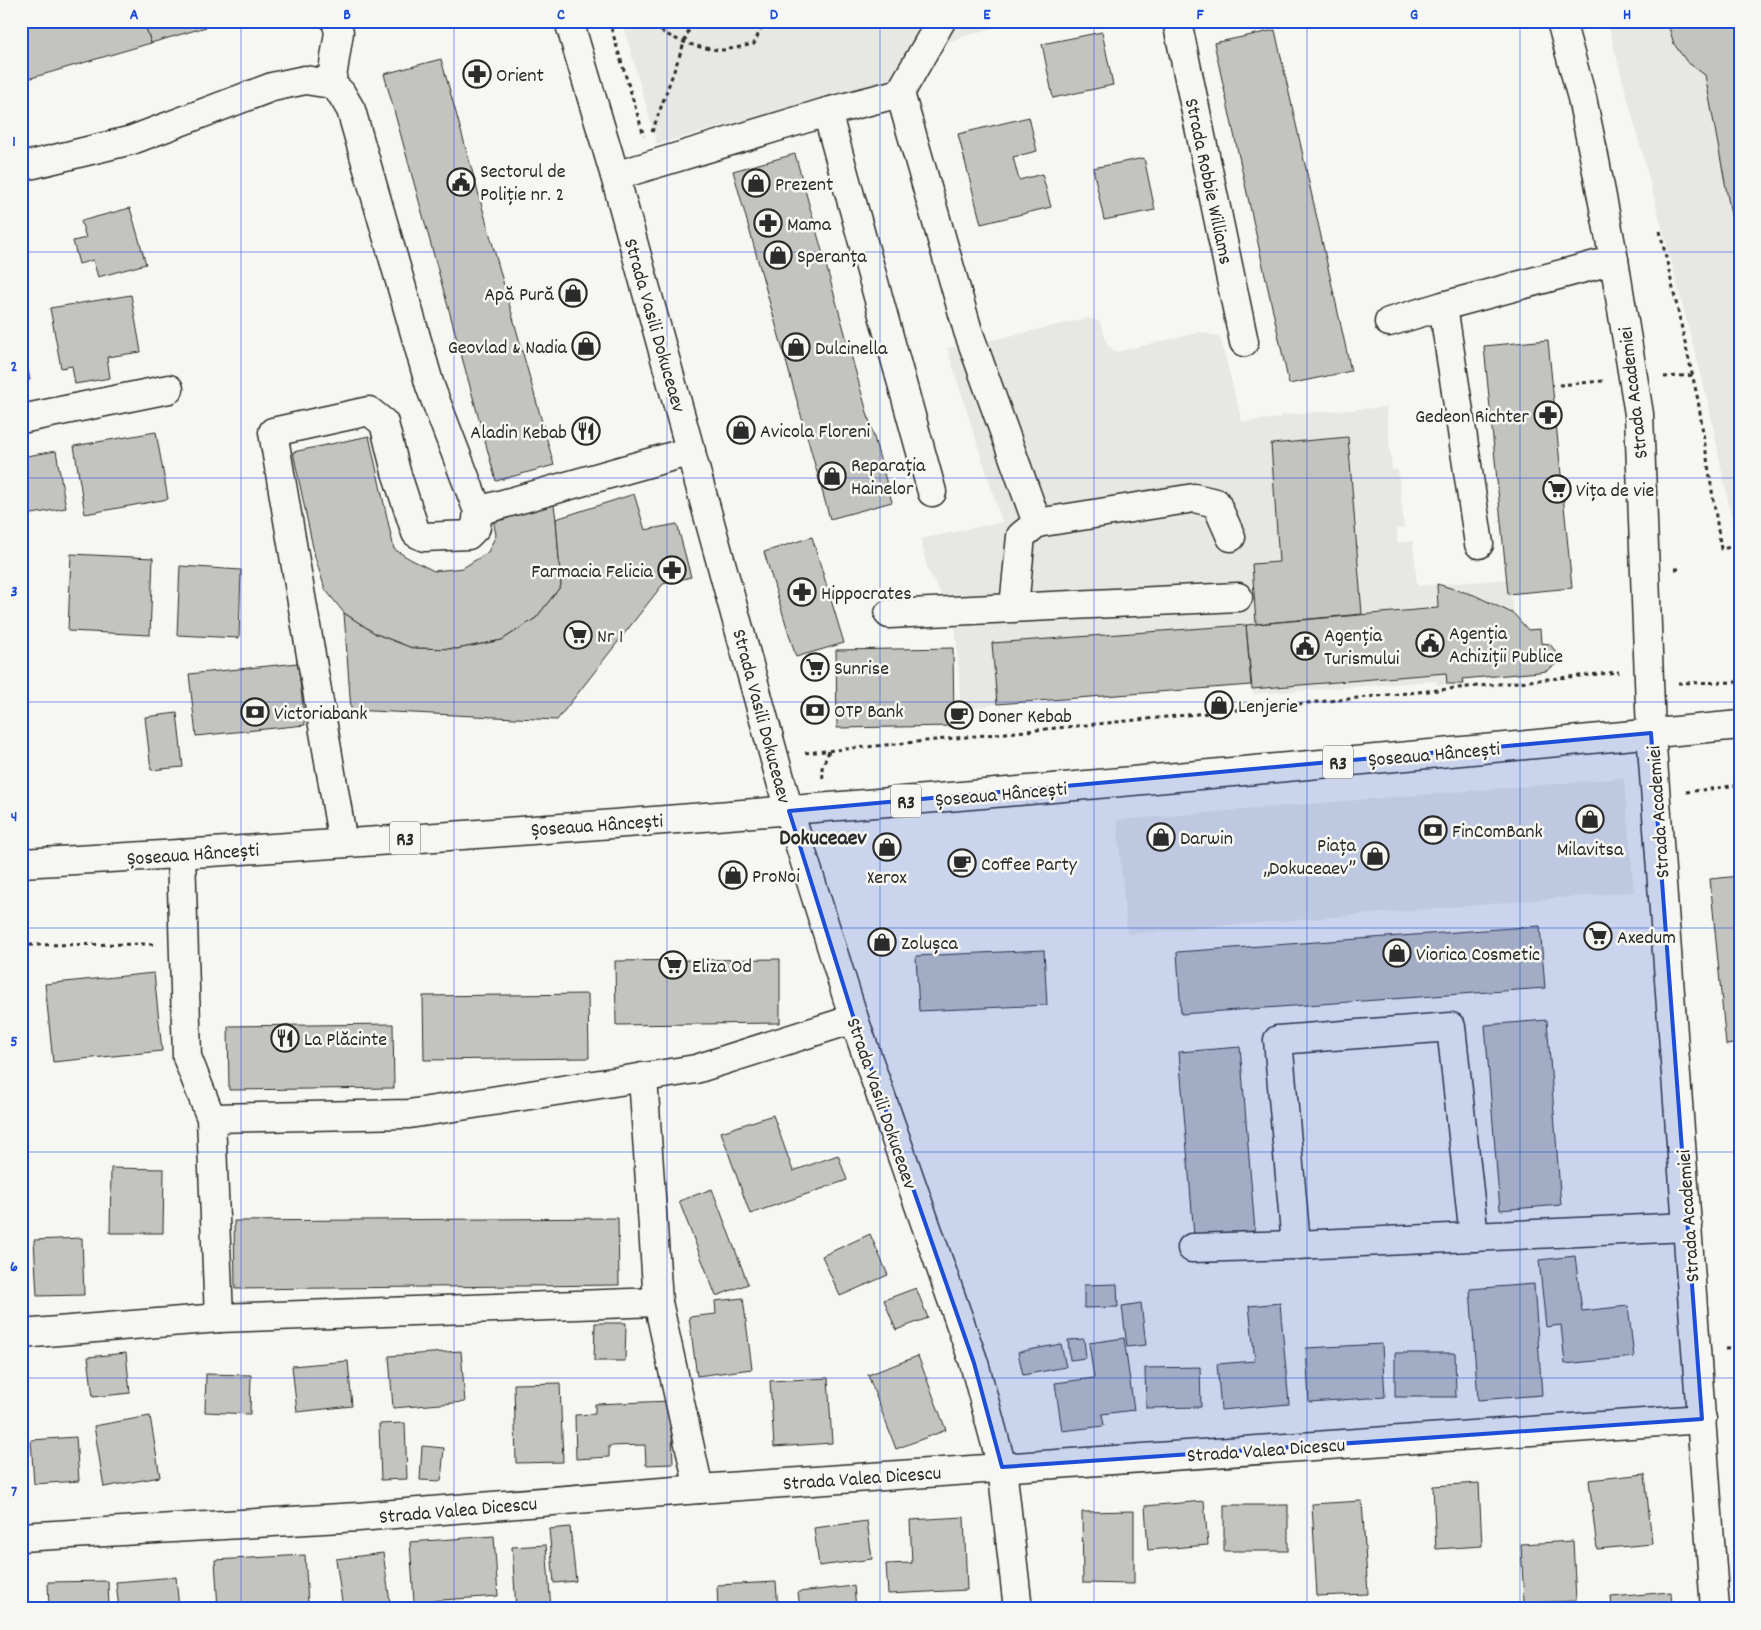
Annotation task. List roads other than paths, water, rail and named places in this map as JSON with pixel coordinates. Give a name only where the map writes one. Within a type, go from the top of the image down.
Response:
[{"type":"street","points":[[331,84],[339,32],[336,21]]},
{"type":"street","name":"Strada Vasili Dokuceaev","points":[[570,21],[615,176],[789,811],[854,1019],[974,1363],[1002,1467],[1018,1609]]},
{"type":"street","points":[[941,21],[900,93],[968,331],[1037,523]]},
{"type":"street","name":"Strada Robbie Williams","points":[[1177,21],[1244,342]]},
{"type":"street","name":"Strada Academiei","points":[[1561,21],[1582,98],[1614,260],[1639,414],[1652,733],[1715,1609]]},
{"type":"street","points":[[21,166],[132,140],[272,87],[305,80],[331,84],[341,93],[351,110],[430,386],[478,511],[476,527],[468,535],[424,537],[416,534],[396,472],[384,424],[369,411],[273,432],[343,843]]},
{"type":"street","points":[[615,176],[650,156],[900,93]]},
{"type":"street","points":[[827,112],[932,492]]},
{"type":"street","points":[[1389,322],[1614,260]]},
{"type":"street","points":[[1443,306],[1479,544]]},
{"type":"street","points":[[21,419],[169,389]]},
{"type":"street","points":[[478,511],[691,452]]},
{"type":"street","points":[[1014,607],[1021,536],[1037,523],[1194,498],[1216,503],[1231,537]]},
{"type":"street","points":[[889,614],[1238,596]]},
{"type":"street","name":"Șoseaua Hâncești","points":[[21,863],[181,854],[789,811],[1740,725]]},
{"type":"street","points":[[181,854],[188,1057],[210,1118],[219,1318]]},
{"type":"street","points":[[210,1118],[409,1114],[696,1069],[854,1019]]},
{"type":"street","points":[[1296,1245],[1278,1040],[1452,1027],[1474,1237]]},
{"type":"street","points":[[643,1077],[658,1302],[699,1489]]},
{"type":"street","points":[[1192,1248],[1688,1227]]},
{"type":"street","points":[[21,1334],[219,1318],[658,1302]]},
{"type":"street","name":"Strada Valea Dicescu","points":[[21,1536],[358,1517],[699,1489],[1702,1419]]},
{"type":"place","name":"Orient","points":[[477,74]]},
{"type":"place","name":"Sectorul de Poliție nr. 2","points":[[461,182]]},
{"type":"place","name":"Prezent","points":[[756,183]]},
{"type":"place","name":"Mama","points":[[768,223]]},
{"type":"place","name":"Speranța","points":[[778,255]]},
{"type":"place","name":"Apă Pură","points":[[573,293]]},
{"type":"place","name":"Geovlad & Nadia","points":[[586,346]]},
{"type":"place","name":"Dulcinella","points":[[796,347]]},
{"type":"place","name":"Gedeon Richter","points":[[1548,415]]},
{"type":"place","name":"Avicola Floreni","points":[[741,430]]},
{"type":"place","name":"Aladin Kebab","points":[[586,431]]},
{"type":"place","name":"Reparația Hainelor","points":[[832,476]]},
{"type":"place","name":"Vița de vie","points":[[1557,489]]},
{"type":"place","name":"Farmacia Felicia","points":[[672,570]]},
{"type":"place","name":"Hippocrates","points":[[802,592]]},
{"type":"place","name":"Nr 1","points":[[578,635]]},
{"type":"place","name":"Agenția Achiziții Publice","points":[[1430,643]]},
{"type":"place","name":"Agenția Turismului","points":[[1305,646]]},
{"type":"place","name":"Sunrise","points":[[815,667]]},
{"type":"place","name":"Lenjerie","points":[[1219,705]]},
{"type":"place","name":"OTP Bank","points":[[815,710]]},
{"type":"place","name":"Victoriabank","points":[[255,712]]},
{"type":"place","name":"Doner Kebab","points":[[959,715]]},
{"type":"place","name":"Milavitsa","points":[[1590,819]]},
{"type":"place","name":"FinComBank","points":[[1433,830]]},
{"type":"place","name":"Darwin","points":[[1161,837]]},
{"type":"place","name":"Xerox","points":[[887,847]]},
{"type":"place","name":"Piața „Dokuceaev”","points":[[1375,856]]},
{"type":"place","name":"Coffee Party","points":[[962,863]]},
{"type":"place","name":"ProNoi","points":[[733,875]]},
{"type":"place","name":"Axedum","points":[[1598,936]]},
{"type":"place","name":"Zolușca","points":[[882,942]]},
{"type":"place","name":"Viorica Cosmetic","points":[[1397,953]]},
{"type":"place","name":"Eliza Od","points":[[673,965]]},
{"type":"place","name":"La Plăcinte","points":[[285,1038]]},
{"type":"district","name":"Dokuceaev","points":[[823,836]]}]
